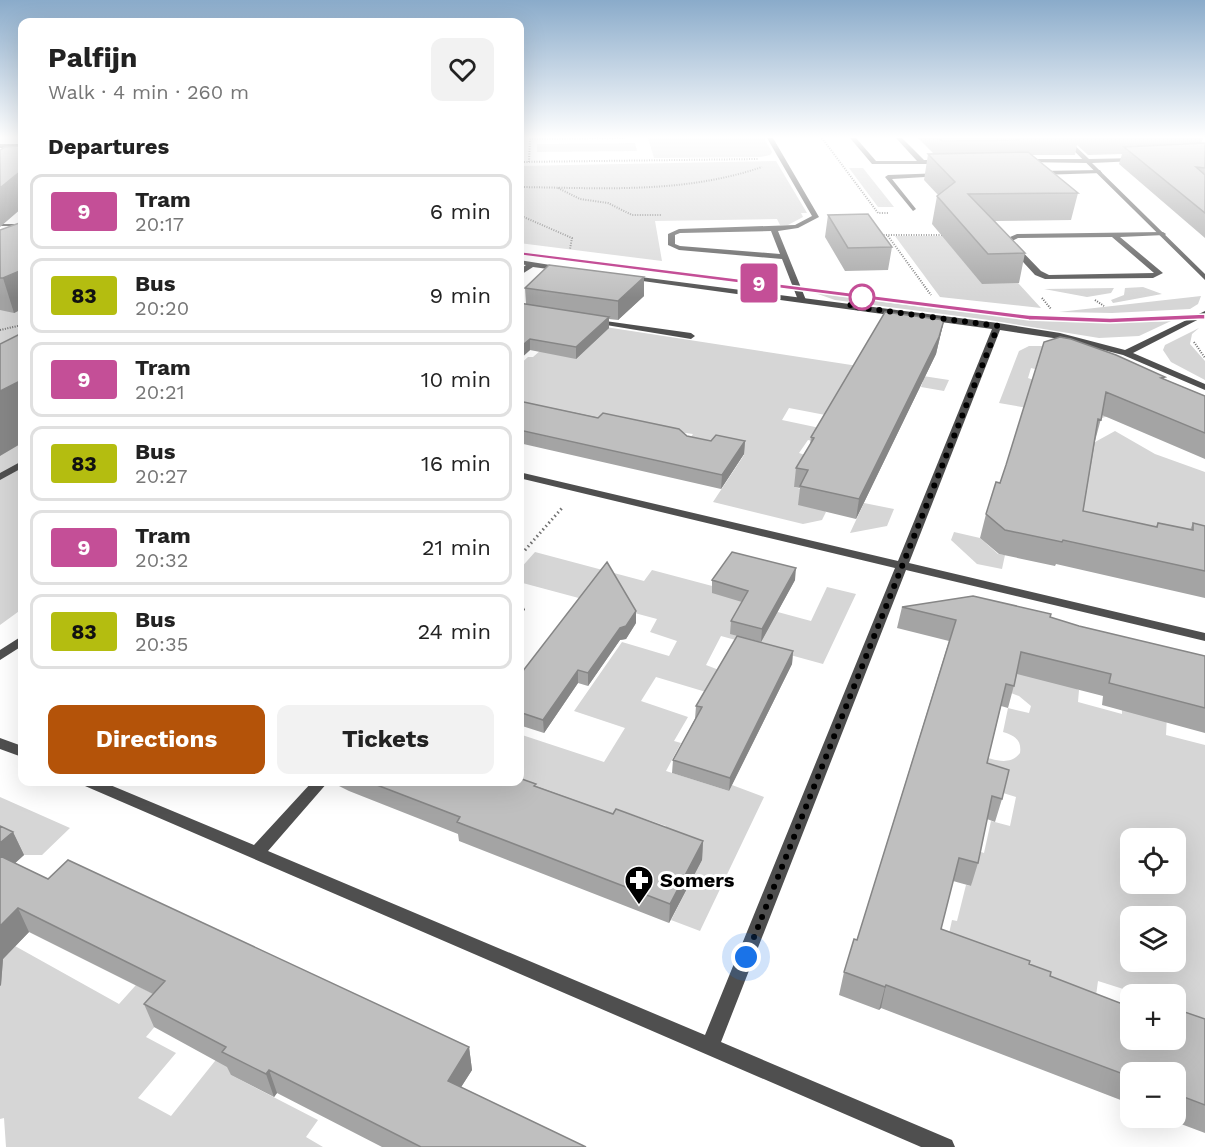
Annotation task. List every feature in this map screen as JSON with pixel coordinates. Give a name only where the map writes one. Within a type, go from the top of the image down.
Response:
[{"type":"street","points":[[785,257],[679,248],[672,245],[670,234],[679,231],[774,229],[802,225],[816,217],[801,192]]},
{"type":"street","points":[[900,192],[913,209]]},
{"type":"street","points":[[1120,192],[1205,278]]},
{"type":"street","points":[[774,229],[802,300]]},
{"type":"street","points":[[1114,235],[1159,273],[1153,276],[1048,277],[1038,273],[1007,240],[1017,236],[1163,234]]},
{"type":"street","points":[[524,263],[571,270]]},
{"type":"street","points":[[524,270],[532,264]]},
{"type":"street","points":[[615,276],[1059,336],[1126,353],[1205,387]]},
{"type":"street","points":[[1126,353],[1205,313]]},
{"type":"street","points":[[588,320],[691,336]]},
{"type":"street","points":[[710,1046],[998,326]]},
{"type":"street","points":[[0,477],[18,466]]},
{"type":"street","points":[[524,476],[1205,637]]},
{"type":"street","points":[[0,656],[18,643]]},
{"type":"street","points":[[0,743],[18,750]]},
{"type":"street","points":[[100,786],[945,1147]]},
{"type":"street","points":[[257,852],[317,786]]},
{"type":"path","points":[[565,192],[573,195]]},
{"type":"path","points":[[524,217],[572,238],[569,251]]},
{"type":"path","points":[[877,234],[952,235]]},
{"type":"path","points":[[887,235],[932,297]]},
{"type":"path","points":[[0,330],[18,327]]},
{"type":"path","points":[[524,551],[556,515]]},
{"type":"shaded area","points":[[524,192],[794,192],[807,213],[801,213],[803,217],[788,225],[780,225],[777,219],[655,221],[662,261],[524,244]]},
{"type":"shaded area","points":[[866,192],[882,192],[894,207],[878,207]]},
{"type":"shaded area","points":[[895,236],[975,236],[1041,308],[940,297]]},
{"type":"shaded area","points":[[18,258],[18,612],[0,625],[0,262]]},
{"type":"shaded area","points":[[1143,287],[1162,294],[1113,303],[1111,300],[1124,295],[1125,288]]},
{"type":"shaded area","points":[[1114,288],[1111,293],[1087,297],[1044,289]]},
{"type":"shaded area","points":[[815,293],[1037,319],[1171,321],[1139,336],[1099,338],[989,320],[835,300]]},
{"type":"shaded area","points":[[1201,296],[1198,304],[1190,309],[1112,313],[1059,312]]},
{"type":"shaded area","points":[[573,322],[949,380],[944,391],[921,387],[923,381],[841,418],[789,408],[782,420],[834,431],[832,445],[808,440],[799,453],[808,456],[794,487],[805,490],[826,512],[822,520],[803,524],[713,502],[744,455],[683,448],[693,434],[524,411],[524,361],[528,357],[533,357]]},
{"type":"shaded area","points":[[1199,328],[1192,334],[1190,344],[1205,361],[1205,380],[1171,362],[1163,350],[1165,345]]},
{"type":"shaded area","points":[[1029,346],[1045,346],[1055,358],[1037,363],[1035,369],[1031,368],[1028,378],[1066,391],[1114,414],[1096,420],[999,403],[1019,351]]},
{"type":"shaded area","points":[[1115,431],[1155,454],[1205,472],[1205,552],[1184,554],[1054,500],[1095,442]]},
{"type":"shaded area","points":[[864,503],[894,509],[887,526],[850,533]]},
{"type":"shaded area","points":[[954,532],[980,538],[998,554],[1005,555],[1002,569],[977,564],[951,540]]},
{"type":"shaded area","points":[[535,552],[644,581],[652,570],[716,587],[744,603],[811,621],[827,587],[856,594],[823,664],[721,636],[706,665],[719,670],[706,692],[656,677],[641,701],[688,717],[674,741],[681,743],[666,771],[729,791],[732,785],[764,797],[700,931],[671,920],[702,860],[657,844],[666,826],[625,812],[614,831],[524,785],[524,736],[604,762],[625,728],[574,711],[622,642],[669,656],[677,641],[650,632],[657,619],[524,583],[524,564]]},
{"type":"shaded area","points":[[1012,660],[1079,690],[1078,702],[1122,714],[1122,710],[1167,714],[1166,735],[1205,745],[1205,1027],[1186,1020],[1186,984],[1120,984],[1120,988],[1098,981],[1092,1025],[944,956],[952,920],[957,921],[966,885],[971,886],[978,851],[984,853],[991,821],[1010,826],[1016,797],[971,783],[978,755],[1006,761],[1020,753],[1020,745],[1016,739],[1003,732],[1008,708],[1029,713],[1031,706],[1019,696],[1011,693]]},
{"type":"shaded area","points":[[0,797],[70,828],[42,855],[24,855],[0,844]]},
{"type":"shaded area","points":[[15,946],[119,1004],[136,985],[174,1004],[146,1037],[176,1053],[138,1098],[171,1116],[231,1041],[231,1075],[318,1120],[306,1137],[323,1147],[6,1147],[4,1118],[0,1119],[0,950]]},
{"type":"building","points":[[943,192],[1078,193],[968,194],[1025,253],[988,254],[937,196]]},
{"type":"building","points":[[1179,192],[1205,192],[1205,213]]},
{"type":"building","points":[[868,214],[892,247],[848,248],[828,215]]},
{"type":"building","points":[[18,223],[18,272],[3,278],[0,278],[0,230]]},
{"type":"building","points":[[549,265],[644,277],[618,301],[525,288]]},
{"type":"building","points":[[524,304],[609,317],[576,347],[530,339],[524,344]]},
{"type":"building","points":[[885,312],[944,320],[939,337],[859,499],[800,486],[808,470],[796,468],[814,438],[811,437]]},
{"type":"building","points":[[18,335],[18,382],[0,391],[0,344]]},
{"type":"building","points":[[1060,337],[1116,355],[1165,377],[1161,378],[1205,396],[1205,433],[1106,392],[1101,420],[1098,419],[1083,511],[1157,527],[1158,523],[1193,530],[1193,523],[1205,526],[1205,571],[1063,540],[1062,542],[1005,530],[986,514],[996,482],[1000,483],[1044,342]]},
{"type":"building","points":[[524,402],[598,418],[603,413],[679,429],[687,436],[711,441],[716,435],[745,441],[722,475],[524,431]]},
{"type":"building","points":[[732,552],[796,568],[762,629],[731,621],[748,591],[712,580]]},
{"type":"building","points":[[607,562],[636,611],[626,626],[620,628],[588,673],[578,670],[543,720],[524,714],[524,670]]},
{"type":"building","points":[[973,596],[1051,614],[1050,617],[1079,626],[1205,656],[1205,708],[1109,683],[1111,674],[1021,652],[1014,686],[1006,684],[987,763],[1009,770],[1002,799],[992,796],[978,863],[959,858],[941,929],[1030,961],[1029,964],[1051,972],[1050,976],[1120,1003],[1120,1050],[1186,1050],[1186,1012],[1205,1019],[1205,1105],[1186,1098],[1186,1062],[1120,1062],[1120,1073],[886,985],[885,987],[844,972],[854,939],[857,940],[956,620],[902,607]]},
{"type":"building","points":[[737,636],[793,651],[730,778],[673,760],[702,707],[696,706]]},
{"type":"building","points":[[524,780],[536,784],[534,786],[613,814],[616,809],[703,841],[670,904],[457,822],[460,817],[379,786],[524,786]]},
{"type":"building","points":[[0,826],[13,832],[0,843]]},
{"type":"building","points":[[0,856],[48,879],[68,860],[469,1047],[448,1081],[586,1147],[421,1147],[269,1070],[266,1074],[222,1052],[226,1047],[144,1004],[165,981],[18,908],[0,926]]},
{"type":"tram line","points":[[0,225],[18,225]]},
{"type":"tram line","points":[[524,254],[1029,317],[1110,321],[1205,316]]},
{"type":"tram line","name":"9","points":[[524,254],[1029,317],[1110,321],[1205,316]]},
{"type":"place","name":"Somers","points":[[639,906]]},
{"type":"route","points":[[746,957],[998,326],[849,306],[862,297]]}]
